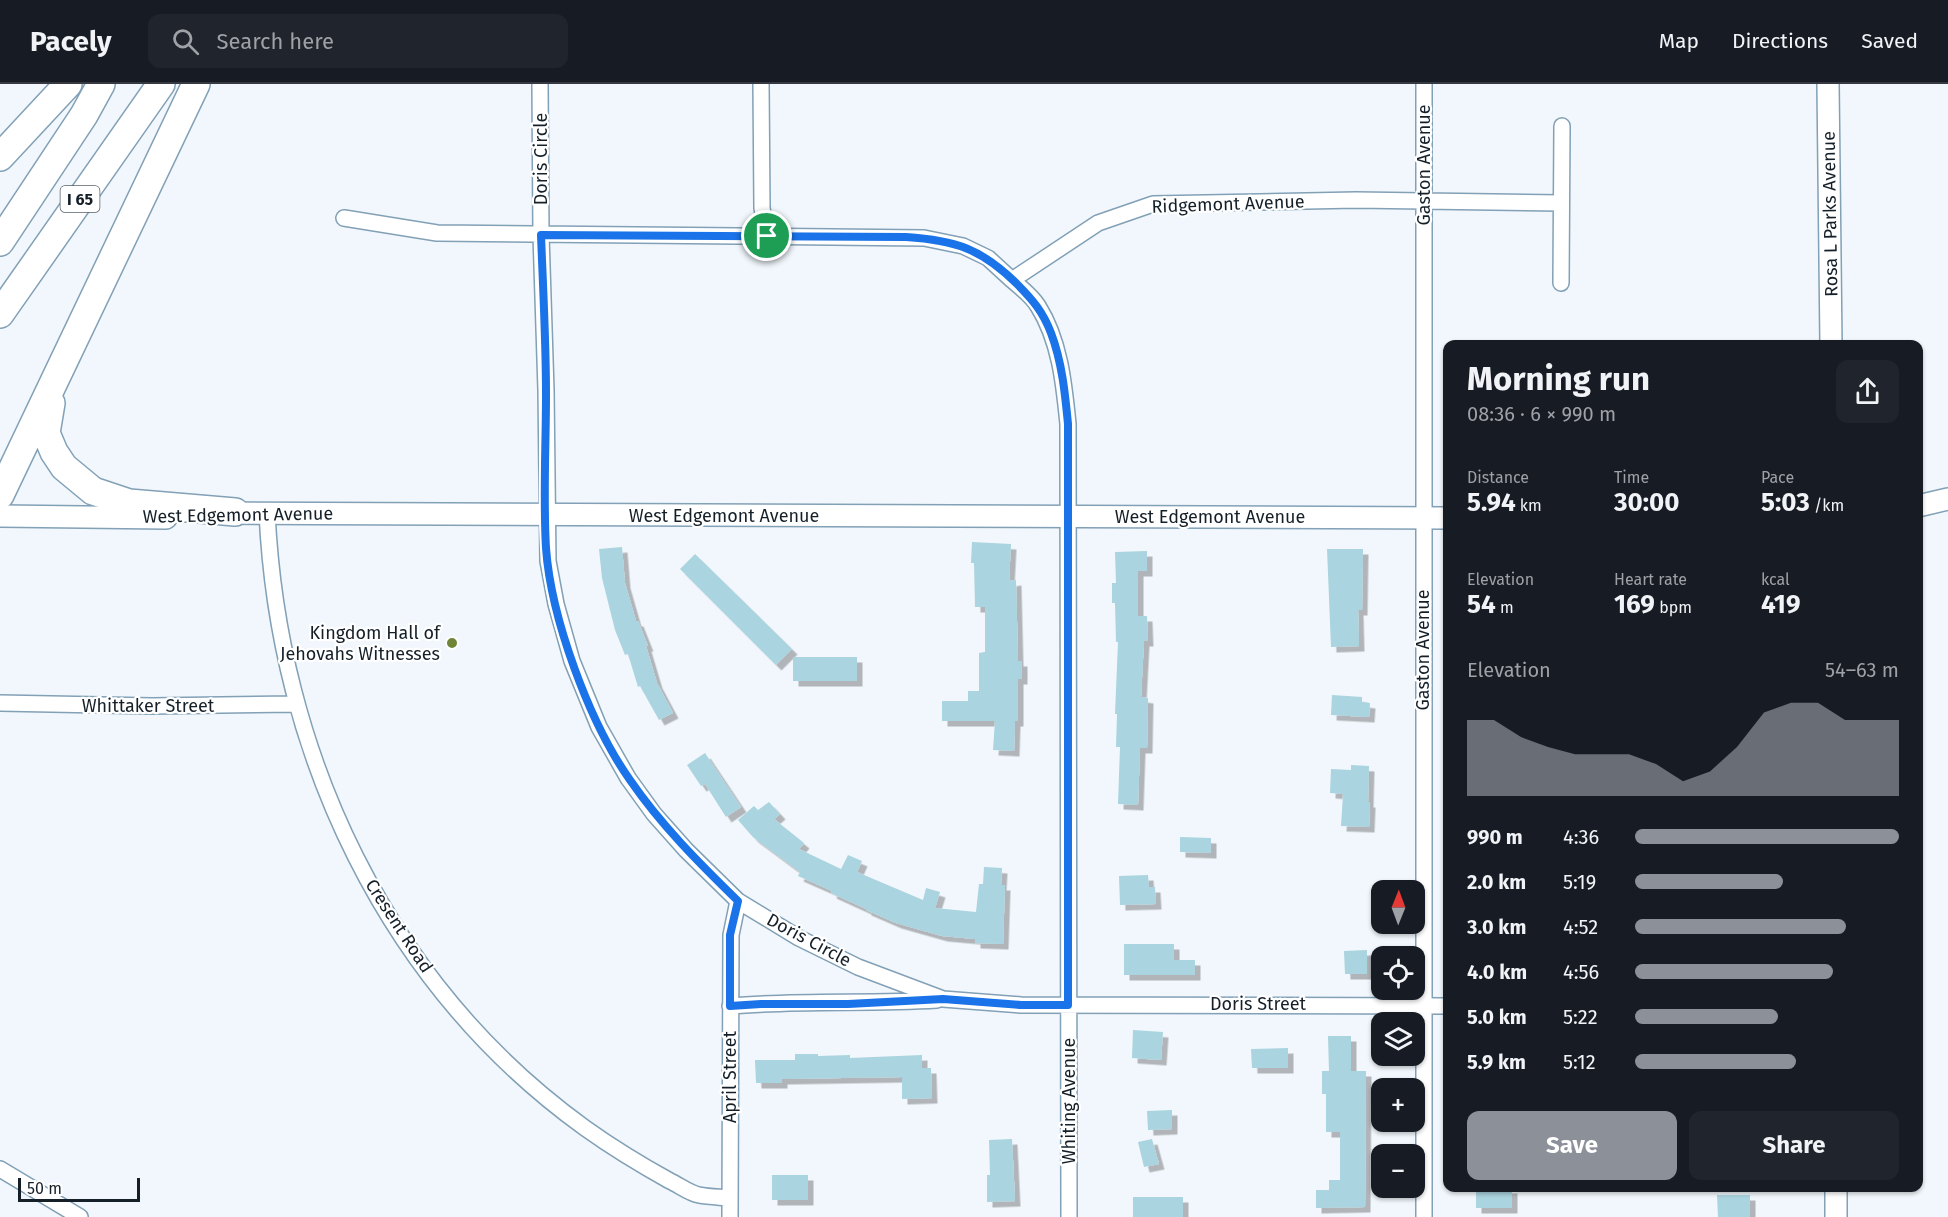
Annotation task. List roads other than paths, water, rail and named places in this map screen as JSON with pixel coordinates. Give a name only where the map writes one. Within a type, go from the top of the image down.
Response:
[{"type":"highway","points":[[0,157],[68,84]]},
{"type":"highway","name":"I 65","points":[[0,242],[84,115],[101,84]]},
{"type":"highway","name":"I 65","points":[[0,314],[161,84]]},
{"type":"highway","points":[[0,495],[196,84]]},
{"type":"highway","points":[[54,384],[46,433],[54,452],[64,467],[93,491],[129,503],[235,512]]},
{"type":"street","name":"Doris Circle","points":[[540,84],[548,561],[556,604],[572,661],[599,727],[628,778],[654,814],[686,850],[738,901],[830,955],[943,999],[1021,1005],[1068,1005]]},
{"type":"street","points":[[761,84],[762,207],[767,236]]},
{"type":"street","name":"Gaston Avenue","points":[[1424,84],[1424,1217]]},
{"type":"street","name":"Rosa L Parks Avenue","points":[[1828,84],[1831,340]]},
{"type":"street","points":[[1560,283],[1562,126]]},
{"type":"street","name":"Ridgemont Avenue","points":[[1012,279],[1098,222],[1153,204],[1356,200],[1561,203]]},
{"type":"street","points":[[344,218],[437,233],[937,239],[963,246],[988,258],[1012,279]]},
{"type":"street","name":"Whiting Avenue","points":[[1012,279],[1038,305],[1051,333],[1059,362],[1068,424],[1069,1217]]},
{"type":"street","points":[[1923,505],[1948,499]]},
{"type":"street","name":"West Edgemont Avenue","points":[[0,516],[176,518],[235,512],[267,512],[546,516],[1443,518]]},
{"type":"street","name":"Cresent Road","points":[[267,512],[273,590],[287,671],[323,786],[362,869],[412,950],[466,1020],[530,1084],[565,1114],[605,1143],[695,1194],[730,1198]]},
{"type":"street","name":"Whittaker Street","points":[[0,703],[152,706],[296,704]]},
{"type":"street","name":"April Street","points":[[730,1217],[730,935],[738,901]]},
{"type":"street","points":[[730,1006],[848,1004],[943,999]]},
{"type":"street","name":"Doris Street","points":[[1068,1005],[1443,1006]]},
{"type":"street","points":[[0,1169],[80,1217]]},
{"type":"street","points":[[1836,1192],[1836,1217]]},
{"type":"place","name":"Kingdom Hall of Jehovahs Witnesses","points":[[452,643]]}]
